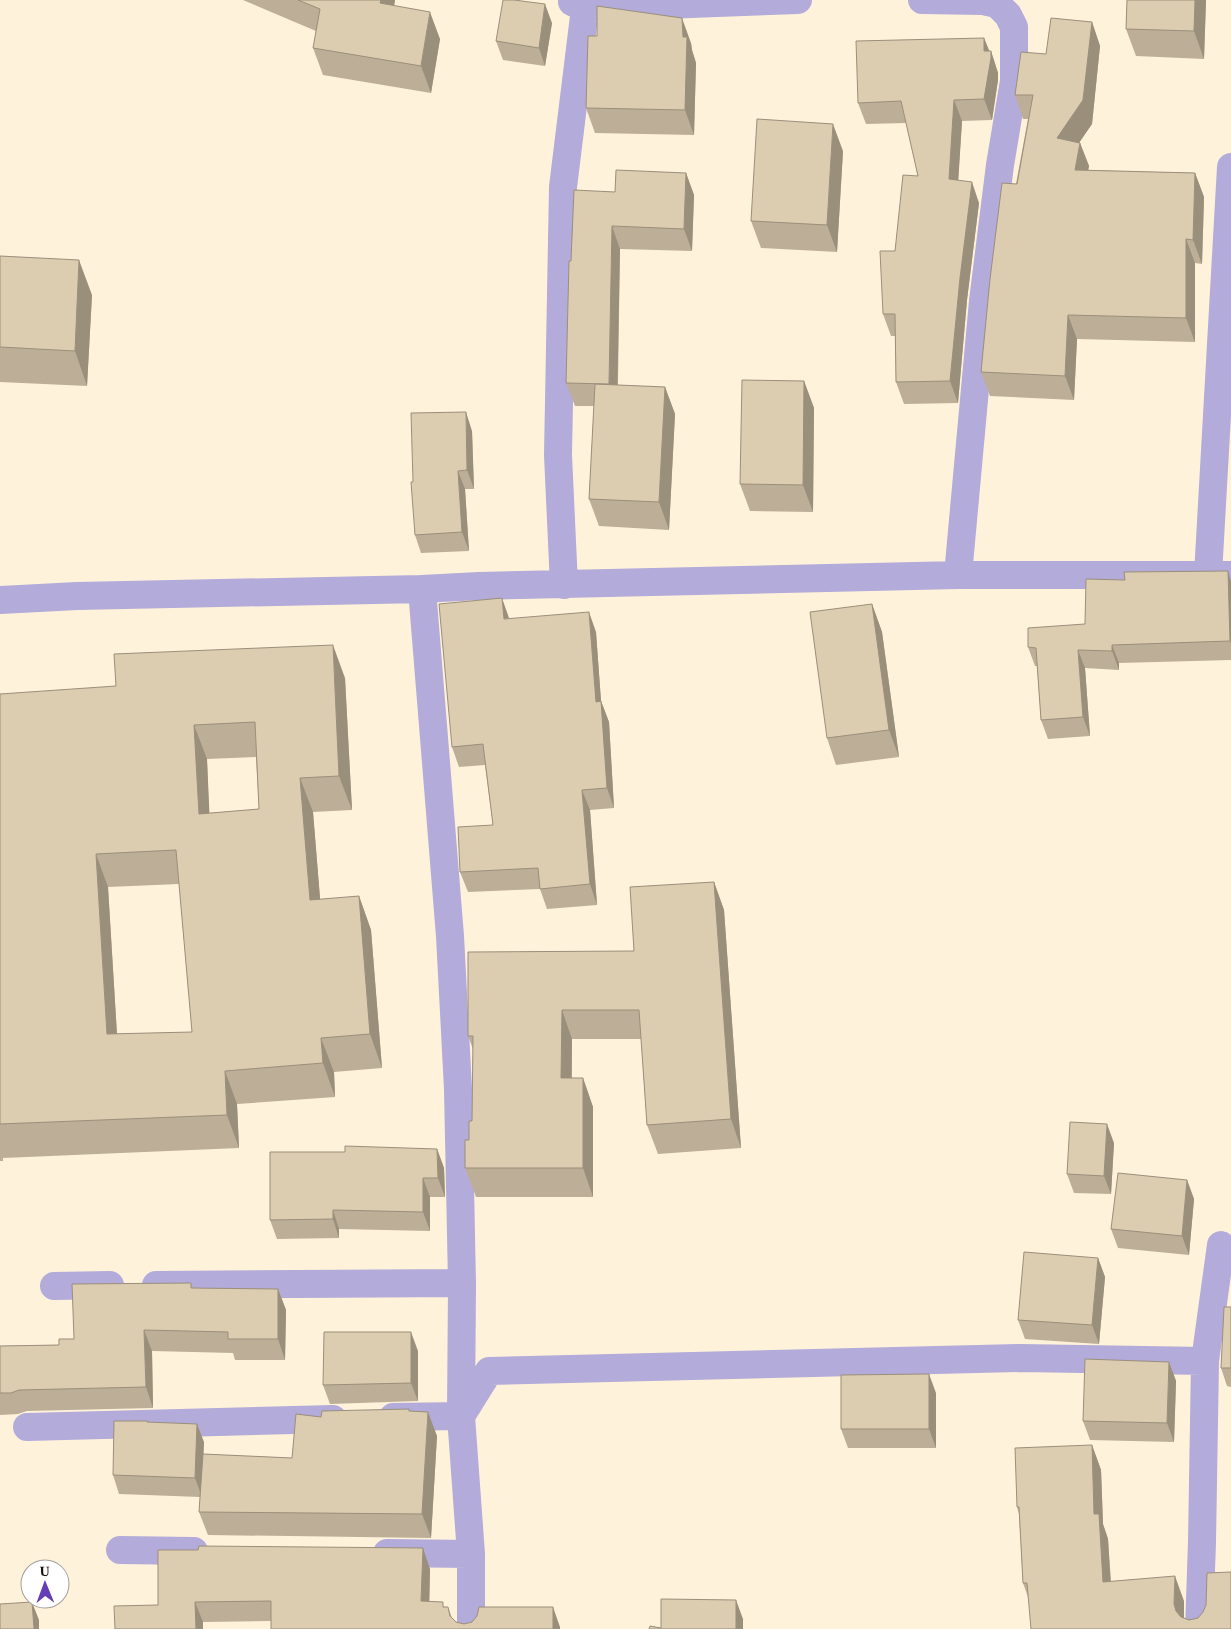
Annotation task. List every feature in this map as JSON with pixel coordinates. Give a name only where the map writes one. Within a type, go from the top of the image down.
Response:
[{"type":"street","points":[[564,585],[558,455],[563,187],[580,3],[798,0]]},
{"type":"street","points":[[922,0],[983,1],[997,4],[1008,15],[1014,27],[1014,81],[1000,165],[983,301],[958,575]]},
{"type":"street","points":[[0,600],[78,596],[958,575],[1219,575],[1231,167]]},
{"type":"street","points":[[422,589],[450,936],[458,1089],[462,1283],[461,1416],[471,1554],[471,1629]]},
{"type":"street","points":[[1199,1629],[1205,1361],[1221,1245]]},
{"type":"street","points":[[54,1286],[462,1283]]},
{"type":"street","points":[[461,1416],[489,1371],[1021,1358],[1205,1361]]},
{"type":"street","points":[[27,1427],[461,1416]]},
{"type":"street","points":[[120,1550],[218,1551]]},
{"type":"street","points":[[364,1553],[471,1554]]},
{"type":"building","points":[[298,0],[381,0],[380,3],[430,12],[421,66],[313,48],[320,9]]},
{"type":"building","points":[[503,0],[545,4],[539,48],[496,41]]},
{"type":"building","points":[[1127,0],[1195,0],[1194,31],[1126,29]]},
{"type":"building","points":[[597,6],[682,18],[683,37],[687,37],[685,110],[586,108],[588,36],[597,36]]},
{"type":"building","points":[[1051,18],[1092,22],[1083,100],[1057,138],[1080,143],[1075,170],[1195,173],[1193,240],[1186,239],[1186,318],[1068,315],[1065,376],[981,372],[1002,183],[1017,184],[1033,95],[1015,95],[1021,52],[1046,54]]},
{"type":"building","points":[[984,38],[984,51],[991,51],[991,58],[984,99],[954,100],[949,179],[972,182],[950,381],[896,382],[895,314],[883,314],[880,251],[895,251],[903,175],[918,176],[901,101],[858,103],[856,41]]},
{"type":"building","points":[[757,119],[833,124],[827,225],[751,221]]},
{"type":"building","points":[[616,170],[686,173],[684,229],[612,226],[609,384],[566,383],[569,261],[571,261],[574,190],[615,192]]},
{"type":"building","points":[[0,256],[79,260],[75,351],[0,347]]},
{"type":"building","points":[[742,380],[804,381],[803,485],[740,484]]},
{"type":"building","points":[[595,384],[665,387],[659,502],[589,499]]},
{"type":"building","points":[[466,412],[467,470],[458,471],[462,532],[415,535],[411,482],[413,482],[411,413]]},
{"type":"building","points":[[1228,571],[1230,641],[1112,645],[1112,651],[1078,650],[1083,717],[1041,720],[1036,648],[1028,647],[1028,628],[1085,624],[1086,579],[1125,580],[1124,572]]},
{"type":"building","points":[[502,598],[504,619],[589,612],[596,702],[601,701],[607,788],[582,790],[590,884],[540,889],[538,868],[460,872],[458,827],[493,825],[483,744],[452,747],[439,604]]},
{"type":"building","points":[[872,604],[889,730],[827,738],[810,612]]},
{"type":"building","points":[[333,645],[339,776],[300,778],[310,900],[359,896],[370,1034],[321,1038],[323,1063],[225,1071],[227,1115],[0,1124],[0,694],[116,686],[114,654]],"holes":[[[255,722],[259,809],[199,814],[194,725]],[[176,850],[192,1032],[107,1034],[96,854]]]},
{"type":"building","points":[[714,882],[731,1119],[647,1125],[639,1010],[562,1010],[561,1078],[583,1078],[583,1168],[465,1168],[465,1140],[469,1140],[469,1121],[472,1121],[473,1036],[468,1036],[468,952],[634,951],[630,887]]},
{"type":"building","points":[[1070,1122],[1107,1124],[1104,1176],[1067,1174]]},
{"type":"building","points":[[345,1146],[437,1149],[438,1178],[423,1178],[423,1212],[333,1210],[333,1219],[270,1220],[270,1152],[345,1152]]},
{"type":"building","points":[[1118,1173],[1187,1180],[1182,1236],[1111,1229]]},
{"type":"building","points":[[1024,1252],[1098,1258],[1092,1325],[1018,1320]]},
{"type":"building","points":[[191,1283],[191,1288],[278,1289],[278,1339],[228,1339],[228,1332],[144,1330],[146,1387],[19,1390],[11,1393],[0,1393],[0,1346],[59,1345],[59,1339],[74,1339],[72,1284]]},
{"type":"building","points":[[1224,1307],[1231,1307],[1231,1368],[1221,1368]]},
{"type":"building","points":[[324,1332],[411,1332],[411,1383],[323,1385]]},
{"type":"building","points":[[1085,1359],[1169,1362],[1167,1423],[1083,1421]]},
{"type":"building","points":[[929,1374],[929,1429],[841,1429],[841,1375]]},
{"type":"building","points":[[409,1409],[409,1411],[428,1412],[422,1514],[199,1512],[203,1454],[292,1458],[296,1414],[321,1417],[322,1411]]},
{"type":"building","points":[[114,1421],[197,1424],[195,1478],[113,1475]]},
{"type":"building","points":[[1092,1445],[1094,1514],[1099,1514],[1103,1582],[1175,1576],[1174,1604],[1176,1611],[1181,1617],[1189,1620],[1198,1618],[1206,1605],[1207,1573],[1231,1572],[1231,1629],[1031,1629],[1027,1583],[1023,1583],[1015,1448]]},
{"type":"building","points":[[199,1546],[423,1548],[421,1601],[443,1602],[443,1607],[448,1607],[450,1616],[456,1622],[464,1624],[472,1622],[477,1616],[479,1607],[553,1607],[553,1629],[271,1629],[271,1601],[195,1602],[196,1629],[115,1629],[114,1606],[158,1605],[158,1550],[198,1550]]},
{"type":"building","points":[[661,1599],[736,1600],[736,1629],[649,1629],[650,1626],[661,1628]]},
{"type":"building","points":[[20,1603],[20,1609],[33,1609],[34,1629],[0,1629],[0,1604]]}]
